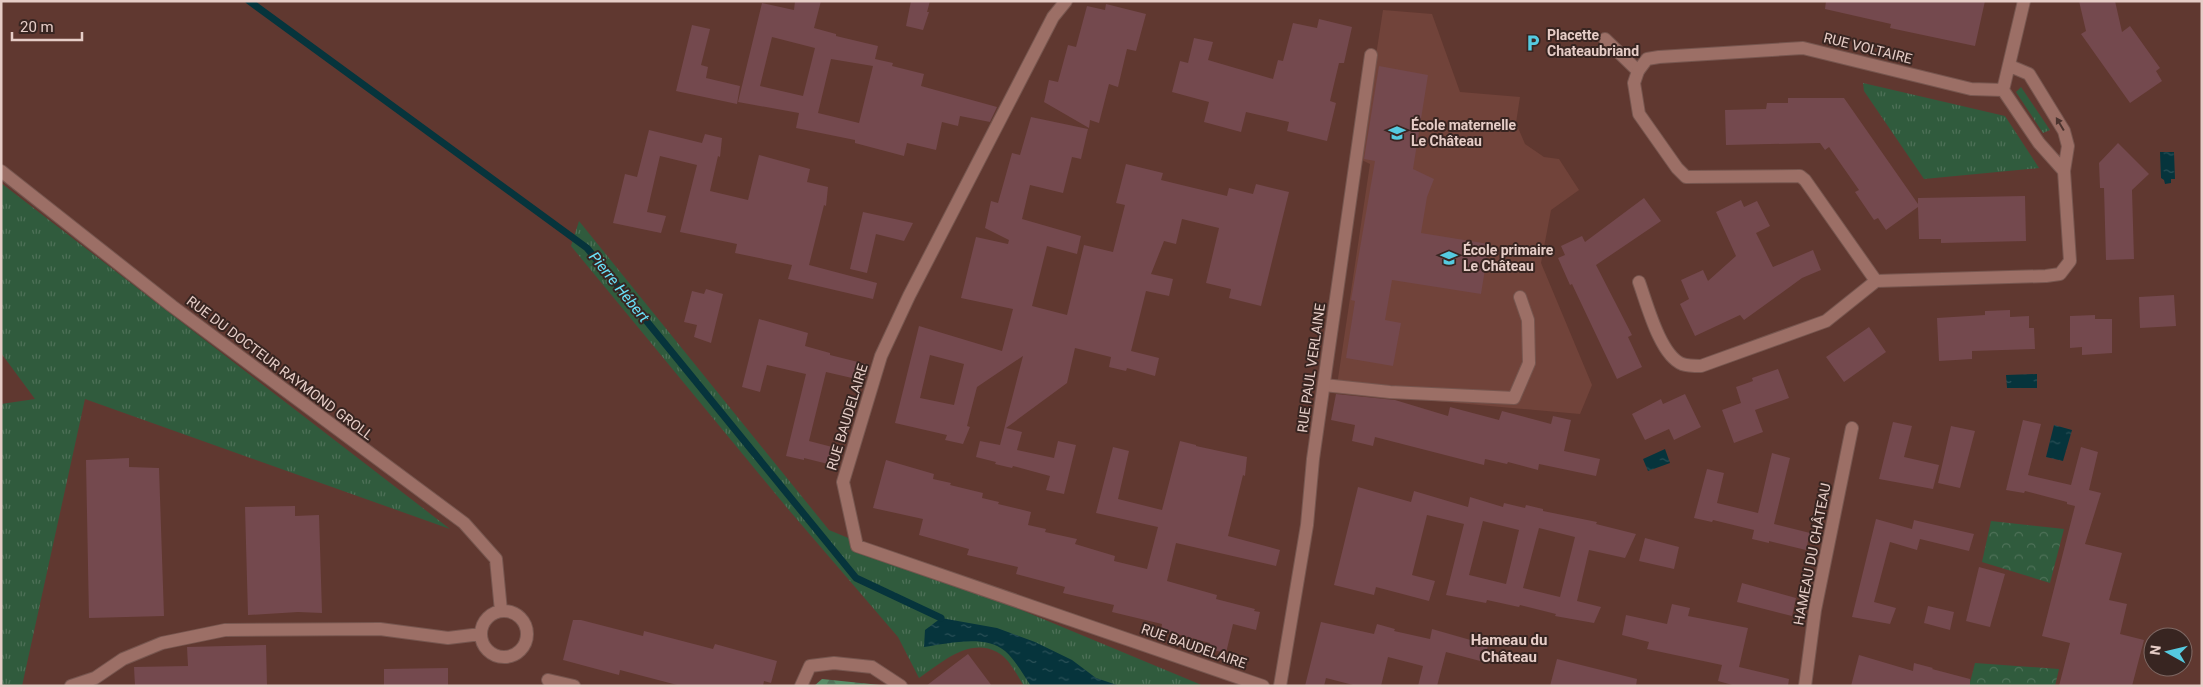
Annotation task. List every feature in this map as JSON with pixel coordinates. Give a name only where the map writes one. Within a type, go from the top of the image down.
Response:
[{"type":"street","name":"RUE BAUDELAIRE","points":[[1066,1],[1053,17],[913,287],[881,356],[843,482],[857,546],[1263,686]]},
{"type":"street","points":[[2024,1],[2003,90],[2040,143],[2064,171]]},
{"type":"street","points":[[1605,39],[1638,71],[1634,82],[1639,114],[1677,168],[1686,177],[1800,176],[1805,180],[1876,281]]},
{"type":"street","name":"RUE VOLTAIRE","points":[[1638,71],[1648,59],[1659,57],[1803,48],[1971,89],[2003,90]]},
{"type":"street","name":"RUE PAUL VERLAINE","points":[[1280,686],[1307,525],[1313,460],[1371,55]]},
{"type":"street","points":[[1639,282],[1662,342],[1671,356],[1681,364],[1701,366],[1826,321],[1876,281],[2060,274],[2070,261],[2064,171],[2068,146],[2064,130],[2029,74],[2010,66]]},
{"type":"street","name":"RUE DU DOCTEUR RAYMOND GROLL","points":[[1,171],[172,306],[464,523],[496,559],[501,611]]},
{"type":"street","points":[[1324,385],[1390,392],[1514,398],[1529,363],[1528,320],[1520,298]]},
{"type":"street","name":"HAMEAU DU CHÂTEAU","points":[[1805,686],[1816,610],[1852,428]]},
{"type":"street","points":[[501,611],[514,614],[524,624],[527,637],[521,650],[509,657],[496,656],[483,646],[481,634],[485,620],[492,614],[501,611]]},
{"type":"street","points":[[71,686],[95,678],[123,659],[162,643],[225,630],[380,629],[448,638],[481,634]]},
{"type":"street","points":[[801,686],[810,666],[834,663],[872,667],[901,686]]},
{"type":"street","points":[[548,680],[574,686]]},
{"type":"shaded area","points":[[1383,10],[1432,14],[1460,92],[1520,97],[1516,123],[1525,144],[1544,157],[1559,159],[1579,190],[1551,210],[1541,263],[1592,385],[1580,414],[1336,392],[1370,164],[1360,159]]},
{"type":"green space","points":[[1863,83],[2005,116],[2039,168],[1924,179],[1864,91]]},
{"type":"green space","points":[[2021,87],[2050,130],[2043,133],[2016,92]]},
{"type":"green space","points":[[1,183],[450,529],[85,399],[22,686],[1,686],[1,404],[35,399],[1,353]]},
{"type":"green space","points":[[579,221],[829,530],[1204,686],[1024,686],[1005,658],[987,648],[976,648],[956,654],[919,678],[898,637],[788,509],[571,246]]},
{"type":"green space","points":[[1991,521],[2064,529],[2050,583],[1982,562]]},
{"type":"green space","points":[[1975,663],[2059,669],[2055,686],[1969,686]]},
{"type":"green space","points":[[822,679],[880,685],[881,686],[814,686]]},
{"type":"water","points":[[2160,152],[2174,152],[2175,179],[2171,179],[2171,183],[2165,184],[2161,178]]},
{"type":"water","points":[[2037,374],[2037,388],[2007,388],[2006,375]]},
{"type":"water","points":[[2054,425],[2072,430],[2063,461],[2046,457]]},
{"type":"water","points":[[1665,449],[1670,463],[1648,471],[1643,459]]},
{"type":"water","points":[[941,618],[997,628],[1035,642],[1072,660],[1096,678],[1120,686],[1031,686],[1019,667],[1005,651],[996,646],[976,641],[924,647],[925,630]]},
{"type":"building","points":[[795,1],[821,1],[814,28],[836,34],[836,36],[878,46],[875,59],[893,63],[892,66],[924,74],[921,86],[997,107],[990,122],[960,116],[958,126],[942,122],[936,150],[907,143],[904,156],[855,143],[855,140],[796,128],[799,113],[738,102],[762,3],[794,10]],"holes":[[[772,37],[815,48],[803,96],[760,86]],[[831,59],[873,66],[859,123],[818,113]]]},
{"type":"building","points":[[911,1],[930,1],[927,12],[929,12],[923,30],[906,26]]},
{"type":"building","points":[[1826,1],[1985,1],[1975,46],[1890,28],[1891,24],[1825,9]]},
{"type":"building","points":[[2079,1],[2115,1],[2122,32],[2130,26],[2160,68],[2156,71],[2162,81],[2130,103],[2081,34],[2086,31]]},
{"type":"building","points":[[1106,4],[1146,14],[1136,51],[1127,49],[1118,87],[1109,84],[1099,123],[1090,120],[1089,128],[1044,102],[1049,80],[1058,82],[1068,45],[1076,47],[1087,6],[1105,10]]},
{"type":"building","points":[[1319,19],[1352,27],[1344,63],[1339,63],[1330,101],[1336,103],[1327,141],[1287,131],[1289,122],[1246,112],[1241,132],[1204,122],[1209,102],[1172,92],[1180,61],[1188,63],[1194,38],[1213,42],[1208,60],[1273,79],[1278,60],[1283,61],[1293,23],[1317,28]]},
{"type":"building","points":[[692,25],[710,29],[701,65],[708,67],[706,78],[740,86],[737,104],[676,91]]},
{"type":"building","points":[[1379,66],[1428,75],[1413,169],[1434,179],[1427,197],[1421,233],[1489,244],[1481,294],[1392,280],[1385,320],[1401,323],[1393,366],[1346,358],[1355,301],[1351,300],[1375,161],[1364,159]]},
{"type":"building","points":[[1788,98],[1844,98],[1918,204],[1918,198],[2025,196],[2026,241],[1941,243],[1941,239],[1919,239],[1918,207],[1886,230],[1878,218],[1874,220],[1855,192],[1859,190],[1829,147],[1825,150],[1820,143],[1726,145],[1725,110],[1766,109],[1767,103],[1788,103]]},
{"type":"building","points":[[1031,117],[1088,129],[1081,159],[1072,157],[1063,193],[1030,185],[1022,219],[1081,236],[1077,254],[1047,246],[1032,306],[1067,315],[1084,245],[1113,252],[1125,205],[1116,203],[1126,164],[1163,173],[1161,180],[1227,196],[1229,188],[1253,194],[1256,184],[1289,192],[1261,306],[1229,298],[1231,289],[1206,283],[1219,228],[1182,219],[1176,244],[1164,241],[1151,274],[1173,279],[1169,296],[1146,291],[1131,351],[1159,358],[1155,376],[1127,368],[1126,371],[1109,367],[1111,357],[1075,348],[1067,383],[1006,428],[1022,432],[1017,450],[1054,458],[1058,441],[1076,445],[1064,494],[1046,490],[1050,476],[1013,466],[1012,468],[995,464],[996,462],[976,457],[980,441],[1000,445],[1023,356],[977,387],[967,426],[970,427],[963,444],[945,440],[947,435],[895,423],[919,326],[1002,351],[1013,309],[961,298],[976,237],[1008,244],[1009,240],[985,228],[991,201],[998,203],[1012,153],[1020,155]],"holes":[[[930,355],[964,364],[954,405],[920,398]]]},
{"type":"building","points":[[649,130],[702,143],[705,134],[722,138],[720,157],[718,156],[710,191],[748,200],[759,155],[810,169],[807,182],[828,187],[826,206],[824,205],[809,265],[877,283],[873,299],[788,279],[792,265],[735,253],[737,244],[680,232],[697,165],[660,156],[647,212],[666,216],[661,233],[613,223],[625,174],[637,177]]},
{"type":"building","points":[[2118,143],[2149,174],[2132,190],[2134,259],[2106,260],[2104,188],[2100,188],[2099,163]]},
{"type":"building","points":[[1644,198],[1661,221],[1596,265],[1632,335],[1628,337],[1642,367],[1617,379],[1558,258],[1565,255],[1561,246],[1582,236],[1585,242]]},
{"type":"building","points":[[1741,200],[1744,207],[1757,201],[1770,226],[1756,233],[1773,267],[1813,250],[1821,270],[1802,278],[1744,320],[1740,315],[1695,336],[1680,304],[1689,299],[1681,280],[1703,270],[1708,281],[1736,256],[1716,212]]},
{"type":"building","points":[[863,212],[913,223],[904,241],[876,234],[867,273],[850,269]]},
{"type":"building","points":[[706,289],[723,294],[711,343],[694,337],[697,325],[684,322],[692,291],[704,294]]},
{"type":"building","points":[[2174,295],[2176,326],[2140,328],[2139,297]]},
{"type":"building","points":[[2010,310],[2010,317],[2029,316],[2029,328],[2034,328],[2035,349],[1972,351],[1972,359],[1939,361],[1937,318],[1985,315],[1985,311]]},
{"type":"building","points":[[2095,315],[2095,319],[2112,319],[2112,353],[2082,355],[2082,347],[2070,348],[2070,316]]},
{"type":"building","points":[[759,319],[808,333],[805,346],[830,353],[830,355],[870,365],[865,381],[826,372],[809,441],[840,449],[836,466],[804,458],[804,460],[786,456],[806,374],[767,365],[760,392],[742,387]]},
{"type":"building","points":[[1869,327],[1886,352],[1844,382],[1826,357]]},
{"type":"building","points":[[1778,369],[1789,398],[1755,410],[1763,432],[1734,443],[1722,410],[1741,403],[1736,387],[1753,381],[1752,378]]},
{"type":"building","points":[[1336,394],[1395,400],[1448,416],[1450,407],[1499,420],[1502,411],[1551,424],[1553,416],[1571,420],[1564,451],[1600,459],[1596,476],[1539,464],[1538,470],[1508,462],[1507,464],[1485,459],[1484,465],[1375,437],[1373,446],[1352,441],[1355,425],[1331,420]]},
{"type":"building","points":[[1685,394],[1701,427],[1674,440],[1669,429],[1645,440],[1632,414],[1661,399],[1663,404]]},
{"type":"building","points":[[2023,420],[2041,424],[2028,475],[2071,485],[2081,447],[2098,452],[2089,490],[2101,493],[2085,544],[2122,553],[2109,600],[2127,604],[2120,634],[2143,640],[2132,686],[2059,686],[2070,643],[2042,636],[2075,506],[2067,504],[2067,502],[2025,491],[2024,493],[2006,490]]},
{"type":"building","points":[[1893,422],[1912,426],[1904,457],[1939,465],[1933,489],[1879,479]]},
{"type":"building","points":[[1951,426],[1975,431],[1960,488],[1938,483]]},
{"type":"building","points":[[1180,441],[1247,457],[1245,476],[1243,475],[1228,536],[1280,550],[1276,566],[1176,543],[1167,581],[1217,595],[1216,599],[1260,612],[1256,630],[1233,624],[1226,653],[1209,649],[1210,643],[1161,630],[1162,624],[1112,612],[1114,605],[1063,593],[1065,587],[1016,574],[1018,567],[967,555],[969,549],[919,535],[923,519],[873,508],[886,460],[934,474],[933,479],[951,483],[950,485],[983,493],[982,498],[999,502],[998,504],[1031,512],[1028,525],[1046,529],[1045,532],[1077,539],[1075,544],[1115,556],[1114,561],[1147,569],[1158,527],[1096,513],[1113,447],[1129,451],[1118,499],[1162,510]]},
{"type":"building","points":[[1772,453],[1790,458],[1774,524],[1810,533],[1806,550],[1752,539],[1754,530],[1713,520],[1712,522],[1694,518],[1707,469],[1724,473],[1717,503],[1758,513]]},
{"type":"building","points":[[129,458],[129,467],[159,468],[164,616],[89,618],[86,460]]},
{"type":"building","points":[[1358,487],[1411,502],[1414,491],[1468,507],[1470,497],[1503,507],[1504,503],[1525,508],[1526,505],[1543,509],[1543,511],[1597,522],[1596,524],[1636,534],[1625,558],[1589,550],[1577,601],[1601,607],[1594,623],[1555,616],[1556,614],[1520,605],[1519,607],[1487,600],[1486,603],[1446,595],[1464,524],[1427,515],[1412,575],[1435,581],[1429,601],[1376,587],[1374,595],[1334,585]],"holes":[[[1483,521],[1519,530],[1506,584],[1469,575]],[[1539,528],[1575,537],[1560,597],[1523,588]]]},
{"type":"building","points":[[295,506],[295,516],[319,515],[322,613],[298,612],[248,615],[245,507]]},
{"type":"building","points":[[1876,519],[1912,529],[1914,520],[1974,534],[1969,551],[1920,539],[1917,550],[1890,542],[1874,602],[1896,608],[1890,624],[1852,617]]},
{"type":"building","points":[[1645,538],[1679,547],[1674,569],[1639,561]]},
{"type":"building","points":[[1979,567],[2005,574],[1990,627],[1966,621]]},
{"type":"building","points":[[1742,583],[1796,598],[1792,616],[1737,602]]},
{"type":"building","points":[[1672,604],[1690,608],[1688,616],[1748,628],[1739,667],[1789,679],[1788,686],[1736,686],[1718,681],[1722,665],[1647,649],[1649,642],[1622,635],[1626,615],[1667,624]]},
{"type":"building","points":[[1928,606],[1954,612],[1950,630],[1924,623]]},
{"type":"building","points":[[573,620],[581,620],[643,636],[644,631],[713,649],[715,644],[777,661],[771,683],[764,681],[763,686],[681,686],[620,670],[619,675],[563,660]]},
{"type":"building","points":[[1321,622],[1374,634],[1377,624],[1395,629],[1394,631],[1430,639],[1432,629],[1488,645],[1484,662],[1446,652],[1437,686],[1418,686],[1423,666],[1388,657],[1381,686],[1357,686],[1326,678],[1324,686],[1305,686]]},
{"type":"building","points":[[266,645],[267,686],[135,686],[134,667],[188,666],[187,647]]},
{"type":"building","points":[[968,654],[992,686],[926,686],[956,663]]},
{"type":"building","points":[[1859,655],[1913,671],[1914,663],[1933,668],[1970,679],[1970,686],[1851,686]]},
{"type":"building","points":[[1557,659],[1637,679],[1636,686],[1550,686]]},
{"type":"building","points":[[448,668],[448,686],[384,686],[384,669]]},
{"type":"waterway","name":"Pierre Hébert","points":[[249,1],[587,248],[856,578],[941,618]]},
{"type":"place","name":"Placette Chateaubriand","points":[[1533,43]]},
{"type":"place","name":"École maternelle Le Château","points":[[1397,133]]},
{"type":"place","name":"École primaire Le Château","points":[[1449,258]]},
{"type":"district","name":"Hameau du Château","points":[[1509,648]]}]
